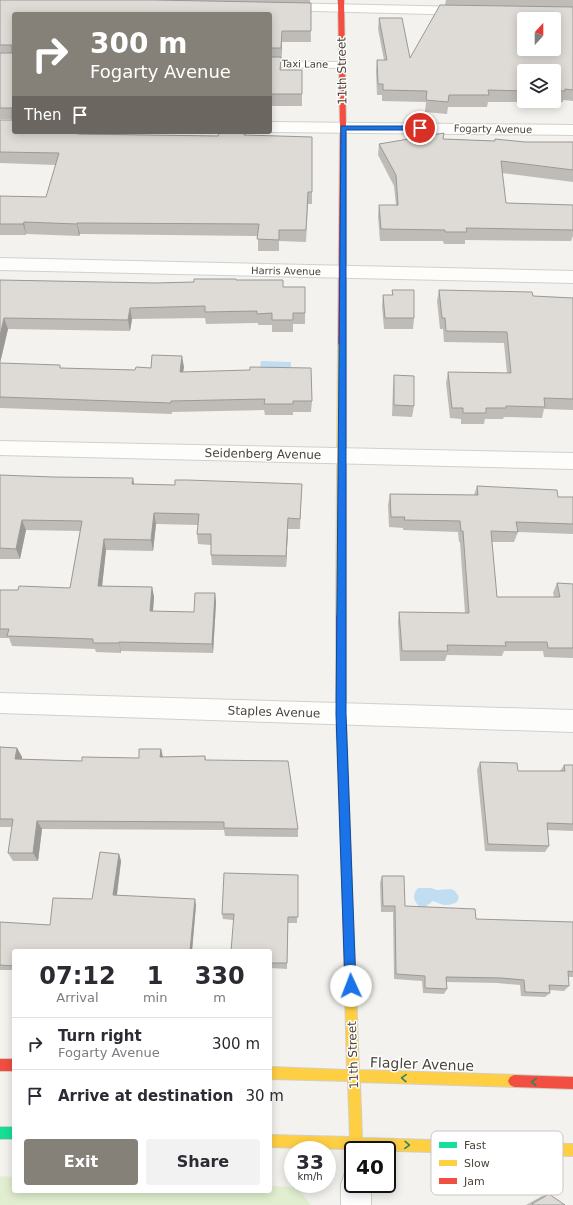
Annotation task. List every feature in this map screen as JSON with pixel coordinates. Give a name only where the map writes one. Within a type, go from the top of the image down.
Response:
[{"type":"street","points":[[270,7],[341,4],[480,11]]},
{"type":"street","name":"11th Street","points":[[341,4],[343,128],[341,714],[356,1141]]},
{"type":"street","name":"Fogarty Avenue","points":[[272,127],[573,130]]},
{"type":"street","name":"Harris Avenue","points":[[0,264],[573,277]]},
{"type":"street","name":"Seidenberg Avenue","points":[[0,448],[573,461]]},
{"type":"street","name":"Staples Avenue","points":[[0,703],[573,721]]},
{"type":"street","points":[[0,1065],[12,1065]]},
{"type":"street","name":"Flagler Avenue","points":[[272,1073],[573,1083]]},
{"type":"street","points":[[0,1133],[12,1133]]},
{"type":"street","points":[[272,1141],[344,1146]]},
{"type":"street","points":[[396,1148],[431,1148]]},
{"type":"street","points":[[563,1150],[573,1150]]},
{"type":"street","points":[[356,1193],[356,1205]]},
{"type":"lane","name":"Taxi Lane","points":[[272,64],[341,65]]},
{"type":"green space","points":[[0,1176],[12,1177],[12,1193],[272,1193],[272,1186],[284,1187],[284,1193],[302,1193],[311,1205],[0,1205]]},
{"type":"water","points":[[261,361],[291,362],[291,369],[260,368]]},
{"type":"water","points":[[418,888],[431,888],[437,890],[451,889],[455,891],[459,897],[457,902],[451,905],[433,901],[425,907],[420,907],[414,898]]},
{"type":"building","points":[[0,0],[154,0],[311,3],[311,31],[282,31],[281,48],[272,48],[272,12],[12,12],[12,45],[0,45]]},
{"type":"building","points":[[440,5],[573,7],[573,90],[565,89],[565,91],[561,91],[561,64],[517,64],[517,91],[488,90],[489,95],[449,95],[448,102],[426,100],[427,91],[383,90],[383,84],[378,84],[377,60],[387,60],[379,18],[402,18],[410,58]]},
{"type":"building","points":[[0,53],[12,53],[12,108],[0,108]]},
{"type":"building","points":[[272,57],[281,57],[280,70],[302,70],[302,94],[272,94]]},
{"type":"building","points":[[0,120],[12,120],[12,134],[218,136],[218,134],[244,134],[312,137],[312,192],[308,192],[306,230],[279,230],[279,240],[257,239],[259,224],[77,224],[24,222],[23,224],[0,224],[0,196],[46,197],[59,153],[0,152]]},
{"type":"building","points":[[444,133],[443,139],[573,142],[573,170],[501,161],[506,203],[573,205],[573,230],[466,228],[467,232],[445,232],[445,230],[381,229],[379,205],[398,205],[396,175],[379,144]]},
{"type":"building","points":[[194,279],[283,280],[283,287],[305,287],[305,313],[293,313],[293,320],[272,320],[272,313],[257,314],[257,311],[205,312],[205,306],[130,308],[128,320],[4,318],[0,336],[0,280],[155,283],[194,282]]},
{"type":"building","points":[[392,290],[414,290],[414,318],[385,318],[383,295],[393,295]]},
{"type":"building","points":[[439,290],[532,292],[533,296],[573,298],[573,399],[544,398],[545,407],[506,406],[506,408],[486,408],[486,413],[463,413],[463,408],[452,408],[448,372],[511,373],[507,332],[446,331],[445,318],[442,318]]},
{"type":"building","points":[[152,355],[182,356],[180,372],[250,370],[250,367],[311,368],[312,401],[293,401],[293,404],[264,404],[265,399],[171,401],[171,403],[0,397],[0,363],[60,365],[60,368],[135,370],[136,367],[151,368]]},
{"type":"building","points":[[394,375],[414,376],[414,406],[394,405]]},
{"type":"building","points":[[0,475],[133,478],[132,484],[175,485],[175,480],[187,480],[302,484],[300,519],[288,518],[286,556],[211,555],[211,534],[197,534],[199,514],[154,513],[151,540],[104,539],[98,586],[152,587],[150,611],[194,612],[195,593],[215,593],[212,644],[119,642],[93,643],[93,639],[7,636],[9,629],[0,629],[0,590],[18,590],[19,586],[70,588],[82,521],[22,520],[16,549],[0,548]]},
{"type":"building","points":[[477,486],[557,490],[558,497],[573,497],[573,524],[516,522],[518,532],[491,531],[497,597],[560,597],[557,583],[573,584],[573,648],[548,648],[547,642],[505,642],[506,646],[447,645],[448,651],[402,651],[399,612],[469,613],[463,531],[461,531],[460,521],[404,520],[405,517],[391,517],[390,494],[478,495]]},
{"type":"building","points":[[0,747],[17,748],[15,759],[82,761],[82,757],[139,758],[139,749],[161,749],[160,757],[205,756],[205,760],[288,761],[298,829],[224,828],[224,822],[37,821],[33,853],[8,853],[13,819],[0,819]]},
{"type":"building","points":[[480,762],[517,763],[518,771],[565,771],[564,765],[573,765],[573,824],[547,823],[549,846],[488,844]]},
{"type":"building","points":[[100,852],[119,854],[113,895],[195,899],[190,949],[12,949],[12,966],[0,965],[0,922],[50,925],[53,898],[92,899]]},
{"type":"building","points":[[224,873],[298,875],[298,917],[288,917],[287,963],[272,963],[272,949],[231,949],[234,914],[222,914]]},
{"type":"building","points":[[382,876],[404,876],[405,906],[475,909],[476,919],[573,922],[573,972],[568,971],[569,986],[549,985],[550,993],[525,992],[524,980],[446,977],[447,989],[425,988],[425,976],[396,974],[395,906],[383,906]]},
{"type":"building","points":[[547,1195],[550,1195],[565,1205],[533,1205],[532,1204]]},
{"type":"traffic: fast","points":[[0,1133],[12,1133]]},
{"type":"traffic: slow","points":[[341,616],[342,344]]},
{"type":"traffic: slow","points":[[348,913],[356,1141]]},
{"type":"traffic: slow","points":[[272,1073],[514,1081]]},
{"type":"traffic: slow","points":[[272,1141],[431,1146]]},
{"type":"traffic: slow","points":[[563,1150],[573,1150]]},
{"type":"traffic: jam","points":[[341,0],[343,128],[342,344]]},
{"type":"traffic: jam","points":[[341,616],[341,715],[348,913]]},
{"type":"traffic: jam","points":[[0,1065],[12,1065]]},
{"type":"traffic: jam","points":[[514,1081],[573,1083]]},
{"type":"route","points":[[351,986],[341,714],[343,128],[420,128]]}]
